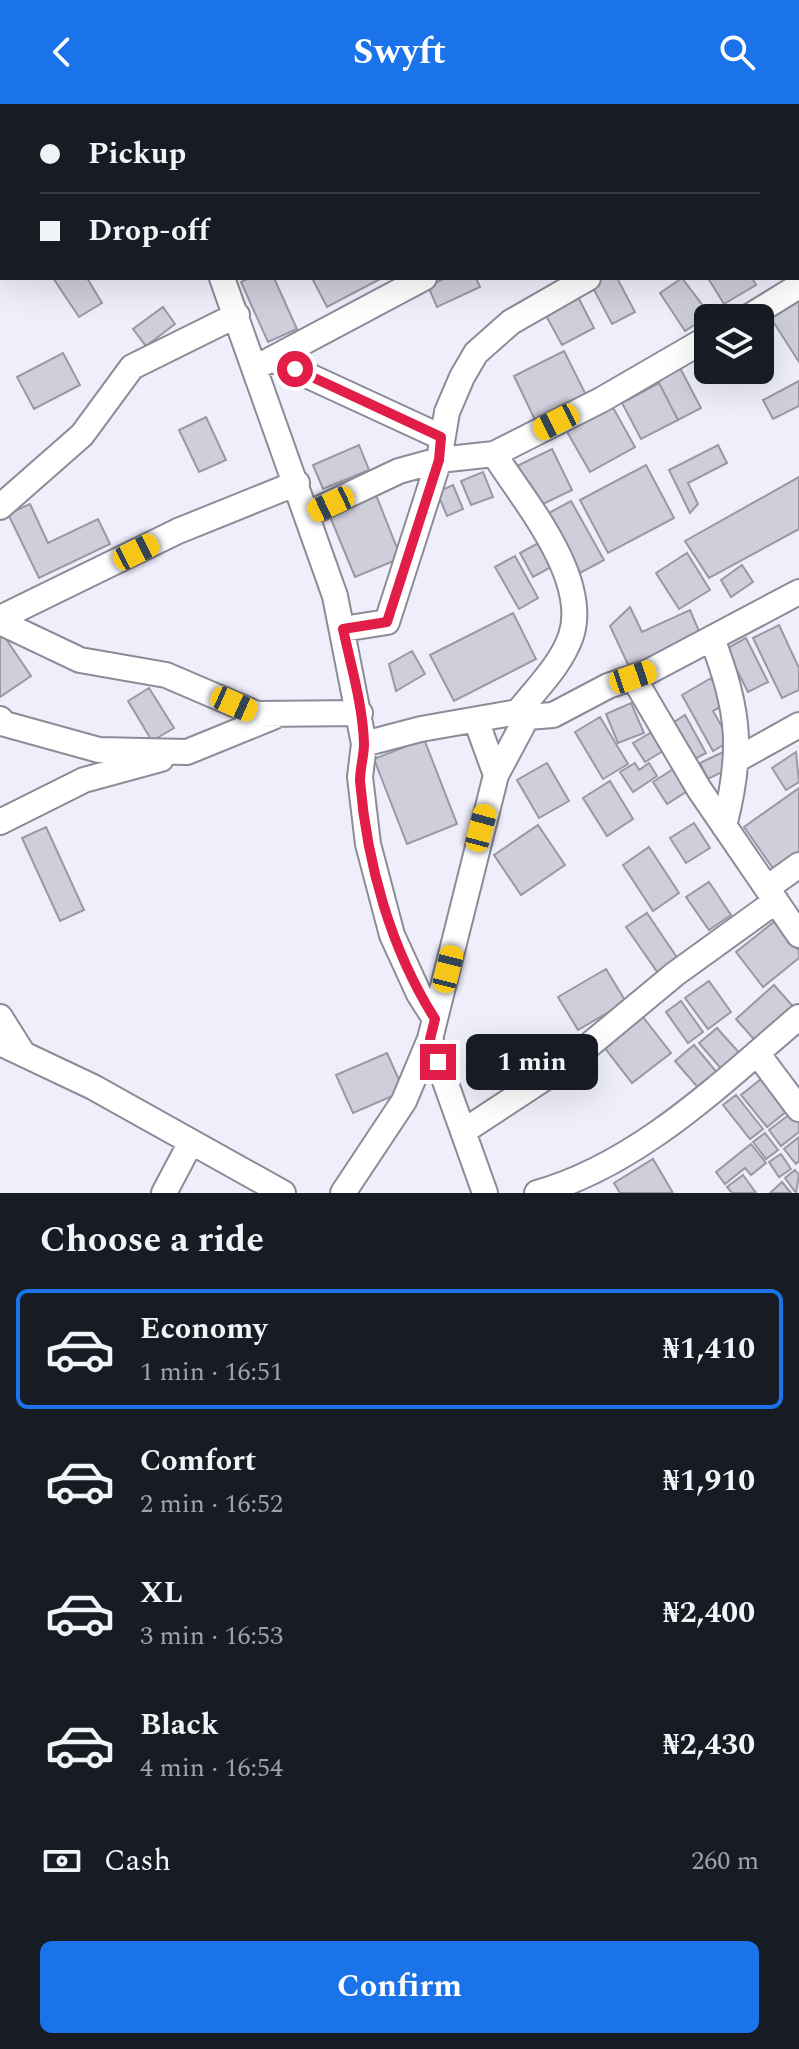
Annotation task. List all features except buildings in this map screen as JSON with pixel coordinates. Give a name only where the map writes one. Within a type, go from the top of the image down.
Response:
[{"type":"street","points":[[223,280],[237,315],[264,363],[297,483],[343,629],[364,744],[360,777],[368,844],[392,935],[432,1029],[485,1193]]},
{"type":"street","points":[[264,363],[420,280]]},
{"type":"street","points":[[343,629],[387,622],[462,377],[476,353],[511,322],[584,280]]},
{"type":"street","points":[[770,304],[799,286]]},
{"type":"street","points":[[0,507],[82,435],[132,367],[237,315]]},
{"type":"street","points":[[264,363],[440,448],[494,454],[601,400],[694,346]]},
{"type":"street","points":[[308,514],[440,448]]},
{"type":"street","points":[[343,1193],[404,1101],[432,1029],[496,775],[522,715],[571,637],[573,595],[558,554],[494,454]]},
{"type":"street","points":[[0,620],[178,531],[297,483]]},
{"type":"street","points":[[364,744],[476,720],[553,715],[608,686],[712,639],[799,592]]},
{"type":"street","points":[[0,620],[80,660],[166,675],[257,714],[360,713]]},
{"type":"street","points":[[712,639],[731,697],[738,759],[724,826]]},
{"type":"street","points":[[633,677],[724,826],[799,935]]},
{"type":"street","points":[[0,822],[84,780],[187,752],[279,714]]},
{"type":"street","points":[[0,719],[5,724],[99,750],[187,752]]},
{"type":"street","points":[[476,720],[496,775]]},
{"type":"street","points":[[738,759],[799,725]]},
{"type":"street","points":[[464,1131],[569,1062],[772,894],[799,865]]},
{"type":"street","points":[[0,1017],[11,1047],[283,1193]]},
{"type":"street","points":[[537,1193],[594,1184],[799,1017]]},
{"type":"street","points":[[757,1053],[799,1109]]},
{"type":"street","points":[[164,1193],[191,1142]]},
{"type":"street","points":[[231,1167],[239,1193]]},
{"type":"route","points":[[295,369],[441,437],[439,460],[387,622],[343,629],[364,744],[360,777],[368,844],[392,935],[419,994],[435,1019],[430,1039],[438,1062]]}]
